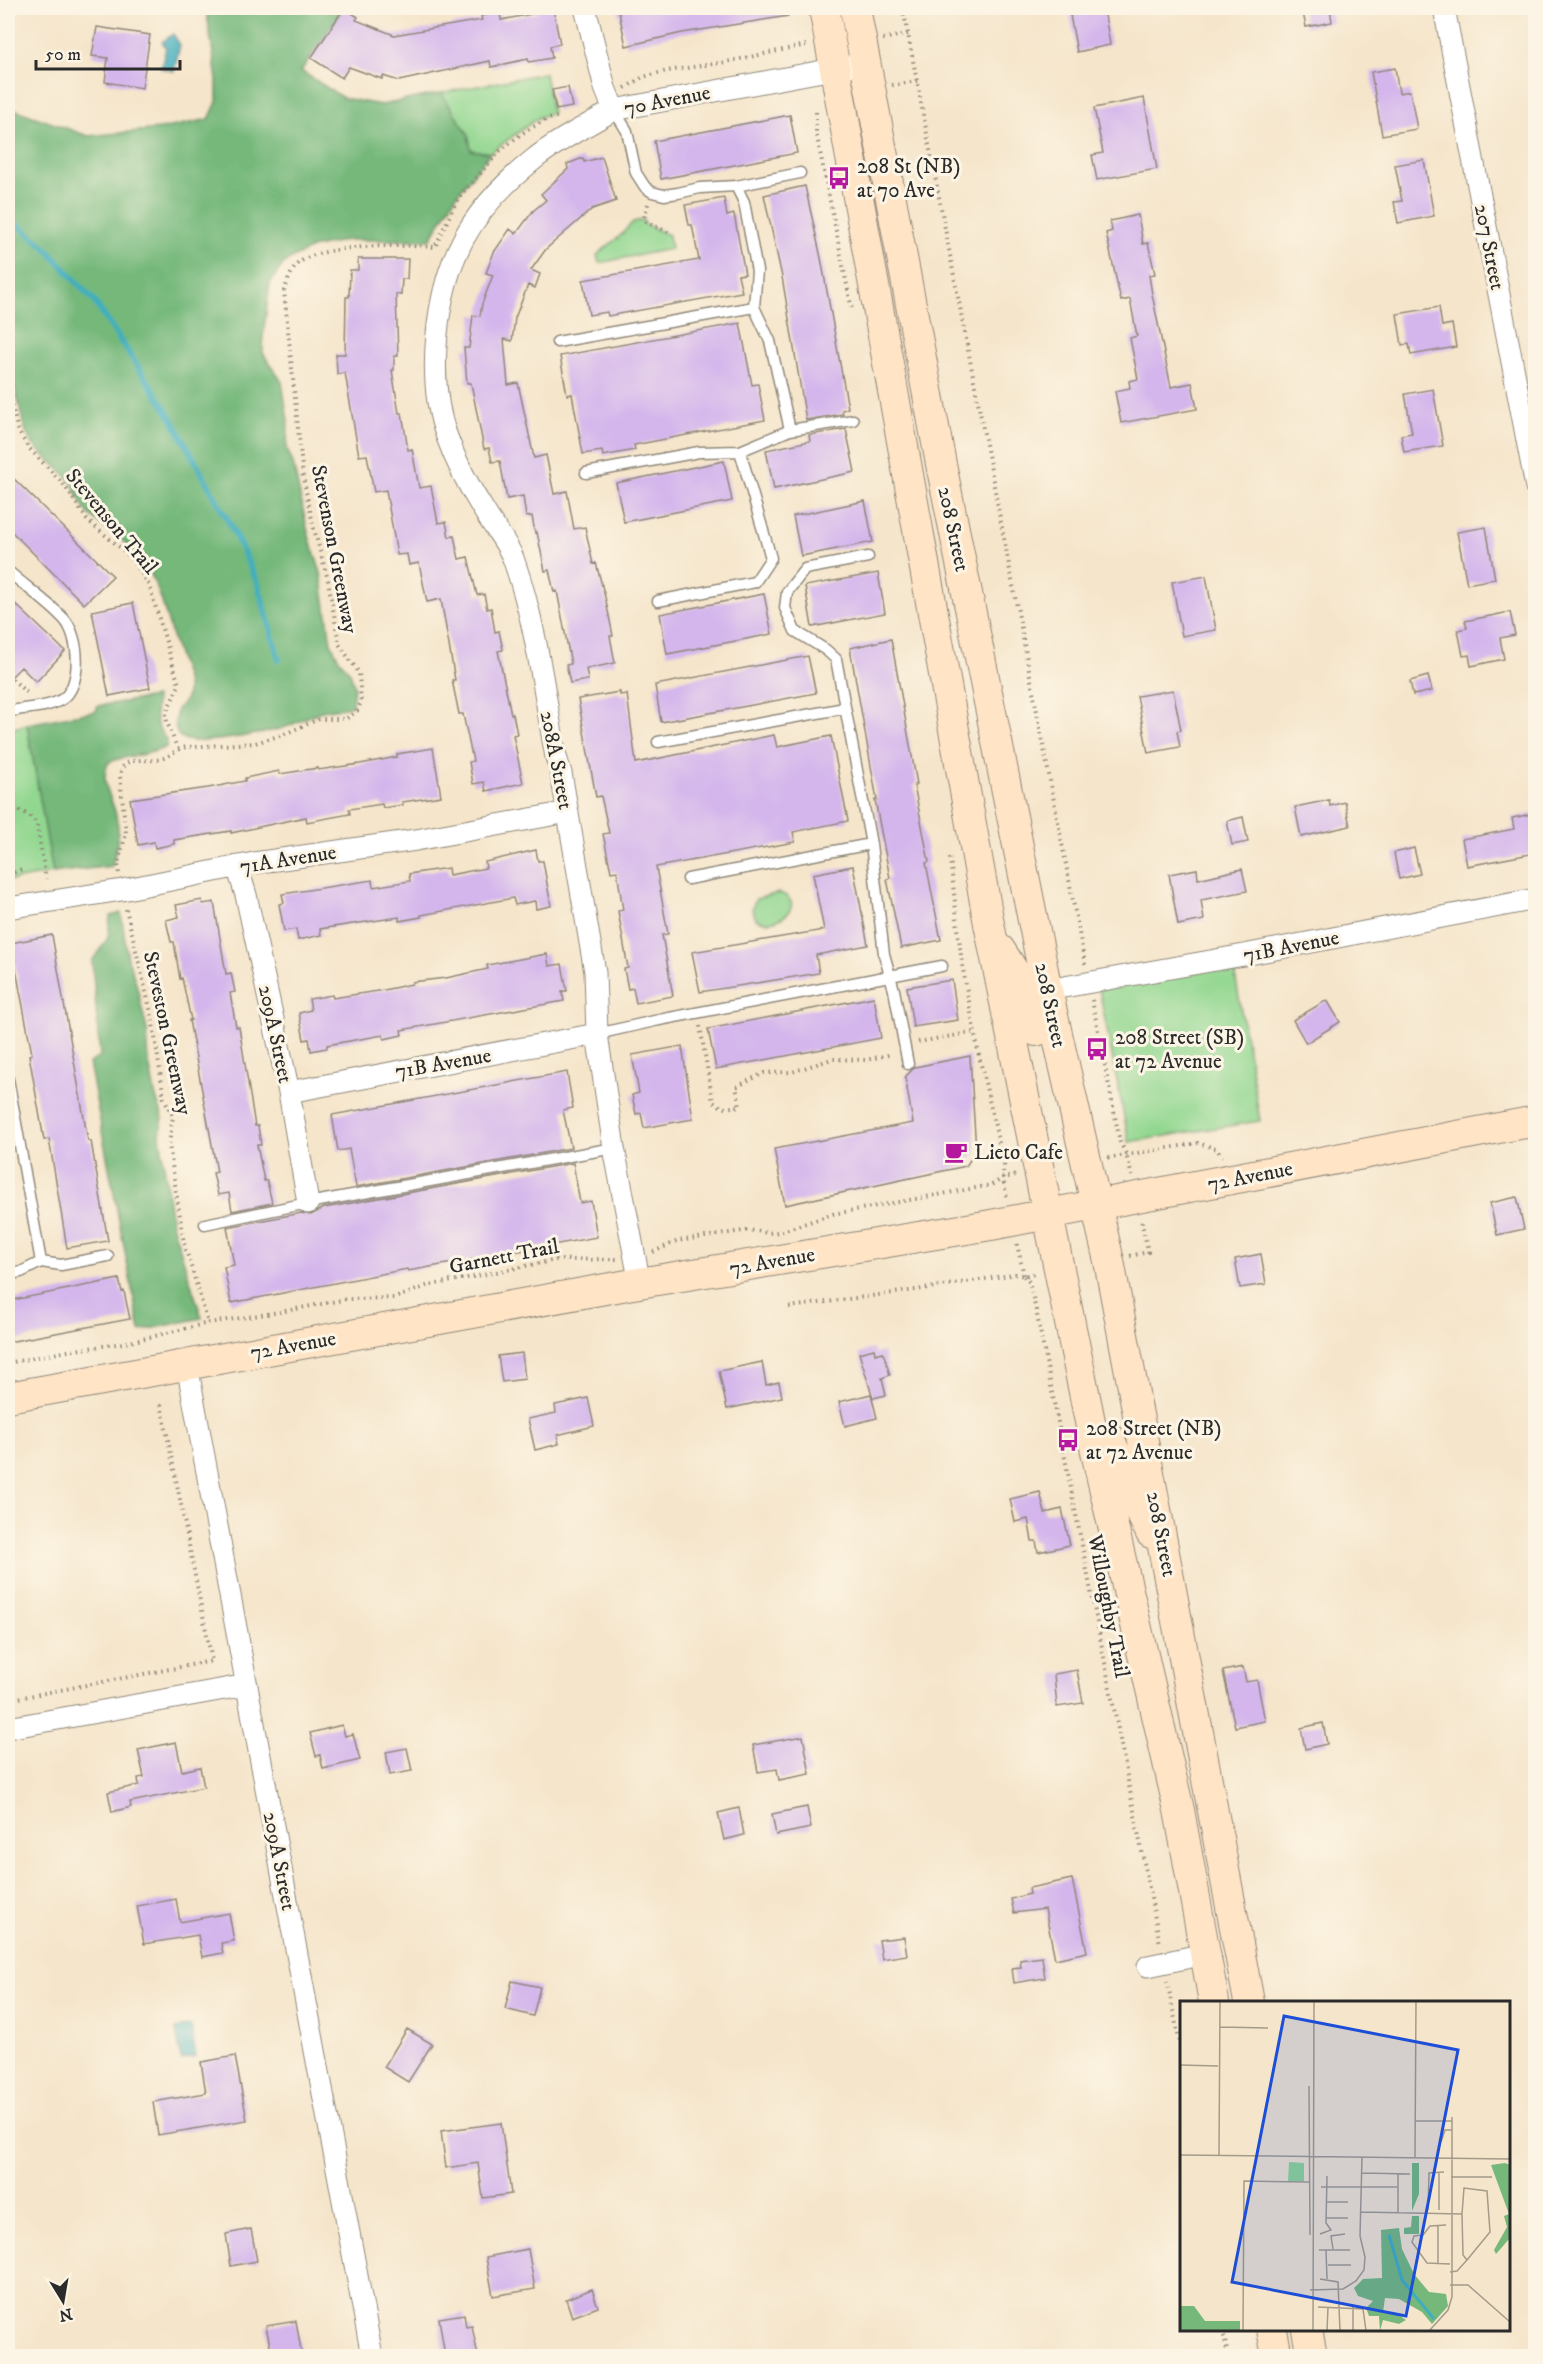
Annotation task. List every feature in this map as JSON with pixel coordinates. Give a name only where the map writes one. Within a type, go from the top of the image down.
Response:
[{"type":"main road","name":"208 Street","points":[[824,8],[989,924],[1098,1461],[1179,1809],[1214,2001]]},
{"type":"main road","name":"208 Street","points":[[855,8],[941,464],[1047,990],[1097,1205],[1168,1565],[1249,2001]]},
{"type":"main road","points":[[989,924],[1001,954],[1012,966],[1025,989],[1030,1004],[1071,1176],[1079,1191],[1097,1205]]},
{"type":"main road","name":"72 Avenue","points":[[8,1397],[187,1365],[637,1270],[1048,1214],[1536,1121]]},
{"type":"main road","points":[[1048,1214],[1062,1235],[1075,1266],[1106,1428],[1131,1493],[1168,1565]]},
{"type":"main road","points":[[1272,2331],[1277,2356]]},
{"type":"main road","points":[[1307,2331],[1312,2356]]},
{"type":"street","points":[[585,8],[600,68],[614,110]]},
{"type":"street","name":"207 Street","points":[[1444,8],[1536,487]]},
{"type":"street","name":"70 Avenue","points":[[456,256],[481,213],[498,192],[527,165],[614,110],[865,63]]},
{"type":"street","name":"208A Street","points":[[456,256],[438,320],[434,378],[447,436],[482,507],[513,558],[527,604],[568,812],[595,972],[597,1035],[614,1148],[637,1270]]},
{"type":"street","name":"71A Avenue","points":[[8,908],[122,890],[237,866],[416,840],[568,812]]},
{"type":"street","name":"209A Street","points":[[237,866],[246,895],[289,1092],[308,1203]]},
{"type":"street","name":"71B Avenue","points":[[1047,990],[1536,899]]},
{"type":"street","name":"71B Avenue","points":[[289,1092],[597,1035]]},
{"type":"street","name":"209A Street","points":[[187,1365],[372,2356]]},
{"type":"street","points":[[8,1728],[247,1685]]},
{"type":"street","points":[[1148,1966],[1205,1954]]},
{"type":"lane","points":[[614,110],[627,131],[636,173],[645,187],[652,192],[664,195],[708,187],[736,186],[800,173]]},
{"type":"lane","points":[[736,186],[744,202],[757,271],[754,307],[770,341],[790,430]]},
{"type":"lane","points":[[557,342],[754,307]]},
{"type":"lane","points":[[586,473],[699,452],[740,451],[790,430],[853,420]]},
{"type":"lane","points":[[658,601],[756,582],[771,558],[740,451]]},
{"type":"lane","points":[[868,557],[805,569],[787,592],[785,608],[795,632],[826,650],[836,659],[872,844],[884,954],[894,990],[908,1064]]},
{"type":"lane","points":[[8,572],[66,621],[73,639],[77,667],[75,683],[63,699],[44,706],[8,712]]},
{"type":"lane","points":[[658,742],[845,708]]},
{"type":"lane","points":[[688,879],[872,844]]},
{"type":"lane","points":[[597,1035],[659,1020],[942,966]]},
{"type":"lane","points":[[8,1079],[41,1262]]},
{"type":"lane","points":[[205,1224],[308,1203],[614,1148]]},
{"type":"lane","points":[[8,1275],[21,1272],[41,1262],[61,1265],[108,1256]]},
{"type":"path","points":[[903,8],[1086,971]]},
{"type":"path","points":[[652,192],[644,218],[646,222],[668,232]]},
{"type":"path","name":"Stevenson Greenway","points":[[122,890],[118,862],[126,834],[126,820],[120,776],[122,768],[128,763],[159,760],[169,756],[177,748],[255,743],[282,735],[319,719],[346,719],[357,711],[361,702],[359,673],[339,644],[328,580],[303,477],[284,291],[291,273],[300,261],[331,250],[409,245],[435,247]]},
{"type":"path","name":"Stevenson Trail","points":[[8,388],[18,431],[28,447],[64,485],[87,520],[135,563],[149,585],[179,685],[166,713],[166,722],[177,748]]},
{"type":"path","points":[[8,675],[29,696],[39,692]]},
{"type":"path","points":[[8,806],[34,819],[46,879]]},
{"type":"path","points":[[8,871],[21,872],[22,869]]},
{"type":"path","name":"Steveston Greenway","points":[[122,890],[152,1017],[164,1098],[173,1116],[169,1144],[184,1243],[208,1323]]},
{"type":"path","points":[[1090,995],[1120,1142],[1126,1154],[1198,1143],[1217,1149],[1234,1179]]},
{"type":"path","points":[[699,1023],[713,1102],[724,1108],[740,1106],[736,1087],[764,1073],[792,1072],[832,1059],[873,1059],[892,1054],[914,1043],[975,1032]]},
{"type":"path","name":"Garnett Trail","points":[[8,1363],[130,1342],[208,1323],[347,1299],[395,1298],[427,1286],[555,1260],[637,1270],[649,1254],[678,1241],[748,1230],[779,1232],[822,1216],[992,1185],[1003,1178]]},
{"type":"path","name":"Willoughby Trail","points":[[789,1307],[1016,1274],[1023,1276],[1029,1282],[1160,1944]]},
{"type":"path","points":[[8,1700],[212,1661],[161,1404]]},
{"type":"path","points":[[1167,1981],[1180,2043]]},
{"type":"path","points":[[1223,2331],[1228,2356]]},
{"type":"green space","points":[[206,8],[344,8],[301,71],[343,98],[381,105],[441,93],[468,134],[471,150],[490,153],[456,196],[430,240],[347,240],[311,248],[284,263],[270,283],[263,353],[282,382],[288,420],[287,449],[293,463],[308,533],[321,573],[331,643],[339,659],[350,672],[354,685],[352,705],[321,711],[274,730],[201,741],[182,738],[177,733],[175,721],[177,709],[186,697],[187,684],[161,600],[148,569],[128,545],[89,514],[68,478],[32,443],[24,427],[16,391],[8,375],[8,107],[88,136],[161,129],[209,119],[217,102],[217,80]]},
{"type":"green space","points":[[545,73],[552,113],[538,118],[490,153],[471,150],[468,134],[441,93]]},
{"type":"green space","points":[[643,220],[644,224],[669,235],[671,249],[599,263],[597,255],[633,222]]},
{"type":"green space","points":[[156,697],[156,720],[167,741],[166,747],[109,762],[106,769],[107,790],[118,825],[112,866],[53,873],[27,724],[97,711],[97,706]]},
{"type":"green space","points":[[27,724],[53,873],[8,881],[8,730]]},
{"type":"green space","points":[[779,893],[788,897],[791,903],[787,914],[773,921],[765,922],[756,919],[752,909],[756,899]]},
{"type":"green space","points":[[121,913],[128,959],[147,1030],[149,1063],[155,1094],[163,1118],[160,1135],[172,1224],[202,1318],[140,1331],[89,1063],[100,1057],[92,961],[108,938],[110,916]]},
{"type":"green space","points":[[1233,963],[1260,1121],[1129,1142],[1099,989]]},
{"type":"water","points":[[173,34],[180,45],[174,71],[161,68],[166,48],[162,42]]},
{"type":"water","points":[[191,2026],[196,2057],[181,2060],[176,2029]]},
{"type":"building","points":[[344,8],[358,17],[356,20],[394,35],[482,20],[481,16],[500,12],[501,20],[537,13],[536,8],[553,8],[560,44],[550,46],[552,58],[529,62],[528,59],[491,67],[490,61],[399,81],[383,76],[382,79],[349,67],[342,78],[311,58]]},
{"type":"building","points":[[618,8],[788,8],[788,16],[682,33],[626,46]]},
{"type":"building","points":[[1302,8],[1330,8],[1332,22],[1306,27]]},
{"type":"building","points":[[1104,9],[1110,45],[1077,52],[1070,15]]},
{"type":"building","points":[[97,27],[150,35],[142,88],[105,82],[108,58],[92,56]]},
{"type":"building","points":[[1395,68],[1399,93],[1410,91],[1417,129],[1382,135],[1371,72]]},
{"type":"building","points":[[568,87],[572,107],[556,110],[552,90]]},
{"type":"building","points":[[1144,98],[1157,169],[1097,180],[1092,155],[1103,153],[1094,108]]},
{"type":"building","points":[[790,115],[797,153],[661,179],[654,141]]},
{"type":"building","points":[[602,157],[616,201],[592,209],[546,249],[531,270],[540,274],[535,288],[528,285],[515,318],[512,341],[504,339],[508,385],[518,383],[534,458],[546,455],[554,494],[567,491],[574,529],[585,527],[593,564],[596,563],[606,601],[613,636],[610,636],[615,663],[586,669],[588,680],[570,683],[566,665],[571,664],[557,591],[554,592],[549,570],[545,571],[537,532],[535,533],[532,516],[526,517],[523,496],[507,499],[500,461],[492,462],[489,448],[484,449],[471,383],[467,383],[464,348],[469,348],[473,315],[480,316],[493,275],[486,273],[494,252],[510,229],[516,234],[533,211],[546,200],[541,194],[568,169],[567,164],[583,158],[584,162]]},
{"type":"building","points":[[1424,160],[1434,216],[1398,223],[1394,202],[1402,201],[1395,165]]},
{"type":"building","points":[[805,186],[821,258],[848,408],[842,410],[843,414],[806,420],[782,277],[764,195]]},
{"type":"building","points":[[724,198],[727,216],[734,214],[745,274],[738,275],[742,292],[608,316],[607,312],[589,315],[583,280],[699,260],[692,225],[689,225],[685,205]]},
{"type":"building","points":[[1138,215],[1143,244],[1148,243],[1155,274],[1149,275],[1171,387],[1192,383],[1197,409],[1121,423],[1115,391],[1130,388],[1129,381],[1138,379],[1130,338],[1137,336],[1130,299],[1121,301],[1106,233],[1112,231],[1110,221]]},
{"type":"building","points":[[358,259],[408,259],[407,279],[402,279],[401,295],[396,294],[398,356],[394,356],[394,370],[392,370],[399,413],[402,413],[408,450],[412,449],[419,488],[431,486],[438,523],[446,522],[449,537],[454,536],[459,559],[468,557],[477,595],[484,594],[487,609],[491,608],[495,632],[499,631],[503,650],[498,651],[517,734],[513,735],[523,783],[486,791],[484,782],[473,784],[469,762],[473,761],[463,714],[459,714],[452,680],[455,680],[441,599],[427,602],[419,563],[409,565],[407,554],[397,555],[386,490],[374,492],[367,455],[359,456],[345,373],[337,374],[336,354],[345,354],[346,297],[349,297],[350,270],[358,270]]},
{"type":"building","points":[[1439,307],[1442,326],[1452,324],[1456,347],[1411,355],[1409,344],[1402,345],[1397,314]]},
{"type":"building","points":[[740,323],[752,385],[758,384],[765,420],[634,445],[635,450],[603,456],[602,451],[583,454],[572,394],[567,395],[560,356]]},
{"type":"building","points":[[1433,389],[1443,446],[1404,452],[1401,435],[1412,433],[1405,394]]},
{"type":"building","points":[[846,429],[855,472],[774,489],[766,450],[810,441],[809,435]]},
{"type":"building","points":[[724,461],[732,501],[624,522],[616,483]]},
{"type":"building","points":[[8,473],[113,576],[84,604],[8,528]]},
{"type":"building","points":[[865,501],[873,542],[801,556],[793,516]]},
{"type":"building","points":[[1486,527],[1495,579],[1467,584],[1457,532]]},
{"type":"building","points":[[878,573],[885,613],[812,627],[805,586]]},
{"type":"building","points":[[1206,576],[1216,630],[1182,636],[1172,582]]},
{"type":"building","points":[[764,594],[772,634],[667,654],[660,614]]},
{"type":"building","points":[[8,597],[65,651],[36,682],[21,667],[8,680]]},
{"type":"building","points":[[133,603],[150,688],[109,696],[92,611]]},
{"type":"building","points":[[1510,612],[1515,635],[1500,638],[1504,659],[1471,666],[1469,655],[1463,656],[1458,630],[1467,628],[1465,621]]},
{"type":"building","points":[[891,639],[917,784],[914,785],[929,862],[926,863],[941,940],[901,948],[887,879],[890,878],[850,648]]},
{"type":"building","points":[[808,656],[816,693],[661,722],[655,685]]},
{"type":"building","points":[[1428,676],[1432,691],[1413,695],[1410,681]]},
{"type":"building","points":[[1173,690],[1181,730],[1177,731],[1180,747],[1148,753],[1137,696]]},
{"type":"building","points":[[620,692],[620,695],[627,694],[636,763],[774,735],[777,747],[831,736],[848,821],[793,832],[795,842],[656,867],[668,934],[662,935],[673,996],[636,1003],[633,988],[628,989],[624,969],[628,968],[618,911],[623,910],[617,871],[611,872],[603,834],[609,833],[601,796],[596,797],[578,699]]},
{"type":"building","points":[[433,748],[441,796],[402,802],[403,805],[383,808],[382,804],[349,809],[350,814],[307,822],[306,817],[231,833],[231,831],[174,840],[174,844],[155,848],[154,842],[138,845],[130,799],[208,788],[245,781],[245,778],[279,771],[280,774],[360,764],[397,757],[397,754]]},
{"type":"building","points":[[1329,800],[1330,806],[1345,802],[1350,826],[1301,837],[1295,807]]},
{"type":"building","points":[[1536,813],[1536,853],[1467,866],[1462,839],[1514,829],[1512,818]]},
{"type":"building","points":[[1243,817],[1248,842],[1232,845],[1227,821]]},
{"type":"building","points":[[1414,848],[1420,874],[1399,879],[1394,853]]},
{"type":"building","points":[[536,850],[538,861],[543,861],[551,906],[536,909],[535,901],[515,905],[513,898],[399,921],[399,917],[320,929],[321,935],[298,940],[296,929],[284,931],[279,904],[284,903],[282,894],[372,880],[373,887],[410,881],[409,874],[448,868],[449,875],[486,868],[485,862]]},
{"type":"building","points":[[853,866],[868,945],[816,955],[819,973],[700,992],[692,952],[824,930],[813,874]]},
{"type":"building","points":[[1197,869],[1198,879],[1242,869],[1247,891],[1201,900],[1204,920],[1178,925],[1169,874]]},
{"type":"building","points":[[202,900],[203,904],[214,902],[226,974],[231,973],[235,992],[230,993],[236,1027],[239,1027],[255,1126],[258,1126],[261,1145],[257,1145],[264,1181],[267,1181],[272,1203],[232,1211],[229,1193],[218,1195],[213,1173],[217,1172],[189,1020],[191,1020],[182,978],[180,979],[174,942],[171,942],[166,920],[179,917],[176,905]]},
{"type":"building","points":[[52,935],[108,1241],[67,1248],[49,1139],[44,1140],[29,1055],[32,1054],[11,943]]},
{"type":"building","points":[[547,954],[549,966],[562,964],[567,991],[562,991],[564,1001],[401,1030],[402,1035],[384,1039],[383,1035],[327,1045],[327,1048],[311,1051],[309,1039],[304,1040],[299,1013],[311,1010],[309,999],[332,995],[333,998],[384,990],[412,984],[412,982],[488,969],[487,965]]},
{"type":"building","points":[[952,980],[958,1020],[913,1027],[907,987]]},
{"type":"building","points":[[874,997],[881,1038],[716,1069],[708,1029]]},
{"type":"building","points":[[1327,1000],[1340,1022],[1306,1043],[1293,1020]]},
{"type":"building","points":[[682,1046],[693,1119],[644,1128],[641,1113],[636,1114],[632,1095],[639,1093],[632,1055]]},
{"type":"building","points":[[970,1056],[976,1151],[966,1166],[785,1205],[774,1149],[913,1123],[905,1077],[915,1067]]},
{"type":"building","points":[[567,1072],[573,1108],[563,1110],[571,1148],[356,1187],[349,1149],[338,1151],[332,1115]]},
{"type":"building","points":[[573,1163],[580,1203],[591,1201],[597,1237],[408,1271],[407,1269],[231,1303],[224,1267],[234,1265],[227,1227],[301,1213],[311,1215],[324,1208]]},
{"type":"building","points":[[1517,1197],[1524,1229],[1497,1235],[1490,1203]]},
{"type":"building","points":[[1261,1254],[1266,1284],[1240,1288],[1235,1259]]},
{"type":"building","points":[[119,1279],[130,1319],[8,1342],[8,1301]]},
{"type":"building","points":[[874,1349],[875,1354],[883,1352],[890,1375],[882,1378],[886,1395],[873,1398],[859,1353]]},
{"type":"building","points":[[522,1353],[525,1379],[502,1382],[498,1356]]},
{"type":"building","points":[[762,1362],[766,1385],[779,1382],[782,1397],[727,1409],[719,1371]]},
{"type":"building","points":[[871,1394],[877,1418],[845,1426],[839,1402]]},
{"type":"building","points":[[588,1398],[594,1426],[557,1435],[559,1444],[535,1450],[528,1419],[556,1413],[555,1405]]},
{"type":"building","points":[[1040,1492],[1045,1513],[1062,1509],[1070,1545],[1038,1552],[1036,1541],[1032,1541],[1028,1519],[1015,1522],[1010,1499]]},
{"type":"building","points":[[1243,1667],[1246,1682],[1257,1680],[1265,1721],[1235,1727],[1223,1671]]},
{"type":"building","points":[[1077,1670],[1083,1703],[1057,1707],[1054,1674]]},
{"type":"building","points":[[1323,1723],[1327,1744],[1305,1749],[1301,1728]]},
{"type":"building","points":[[342,1725],[345,1736],[353,1734],[360,1760],[323,1769],[320,1755],[316,1756],[310,1733]]},
{"type":"building","points":[[803,1736],[810,1774],[779,1780],[777,1769],[758,1772],[753,1745]]},
{"type":"building","points":[[176,1742],[182,1771],[200,1767],[204,1787],[130,1802],[131,1807],[112,1812],[108,1792],[139,1785],[138,1778],[144,1777],[138,1750]]},
{"type":"building","points":[[407,1748],[412,1771],[390,1775],[386,1752]]},
{"type":"building","points":[[807,1807],[811,1828],[776,1835],[772,1814]]},
{"type":"building","points":[[739,1808],[744,1835],[724,1840],[718,1813]]},
{"type":"building","points":[[1072,1879],[1087,1952],[1055,1959],[1045,1909],[1014,1913],[1011,1899],[1030,1894],[1029,1888]]},
{"type":"building","points":[[176,1899],[180,1922],[229,1913],[234,1941],[221,1943],[223,1953],[202,1957],[198,1935],[144,1944],[137,1906]]},
{"type":"building","points":[[904,1937],[907,1955],[882,1959],[879,1940]]},
{"type":"building","points":[[1042,1957],[1045,1978],[1014,1983],[1012,1968],[1021,1967],[1020,1960]]},
{"type":"building","points":[[512,1981],[540,1987],[533,2016],[505,2009]]},
{"type":"building","points":[[407,2029],[432,2044],[408,2082],[384,2067]]},
{"type":"building","points":[[235,2056],[247,2120],[158,2135],[153,2102],[206,2093],[201,2062]]},
{"type":"building","points":[[501,2123],[511,2194],[483,2198],[478,2163],[446,2168],[441,2131]]},
{"type":"building","points":[[251,2229],[257,2261],[231,2266],[226,2234]]},
{"type":"building","points":[[528,2249],[535,2289],[493,2296],[486,2257]]},
{"type":"building","points":[[592,2289],[598,2307],[572,2317],[566,2299]]},
{"type":"building","points":[[464,2314],[466,2327],[472,2326],[478,2356],[445,2356],[439,2318]]},
{"type":"building","points":[[296,2321],[302,2356],[272,2356],[266,2326]]},
{"type":"waterway","points":[[8,217],[44,246],[94,301],[168,412],[231,526],[258,584],[279,660]]},
{"type":"place","name":"208 St (NB) at 70 Ave","points":[[839,178]]},
{"type":"place","name":"208 Street (SB) at 72 Avenue","points":[[1097,1049]]},
{"type":"place","name":"Lieto Cafe","points":[[956,1152]]},
{"type":"place","name":"208 Street (NB) at 72 Avenue","points":[[1068,1440]]}]
